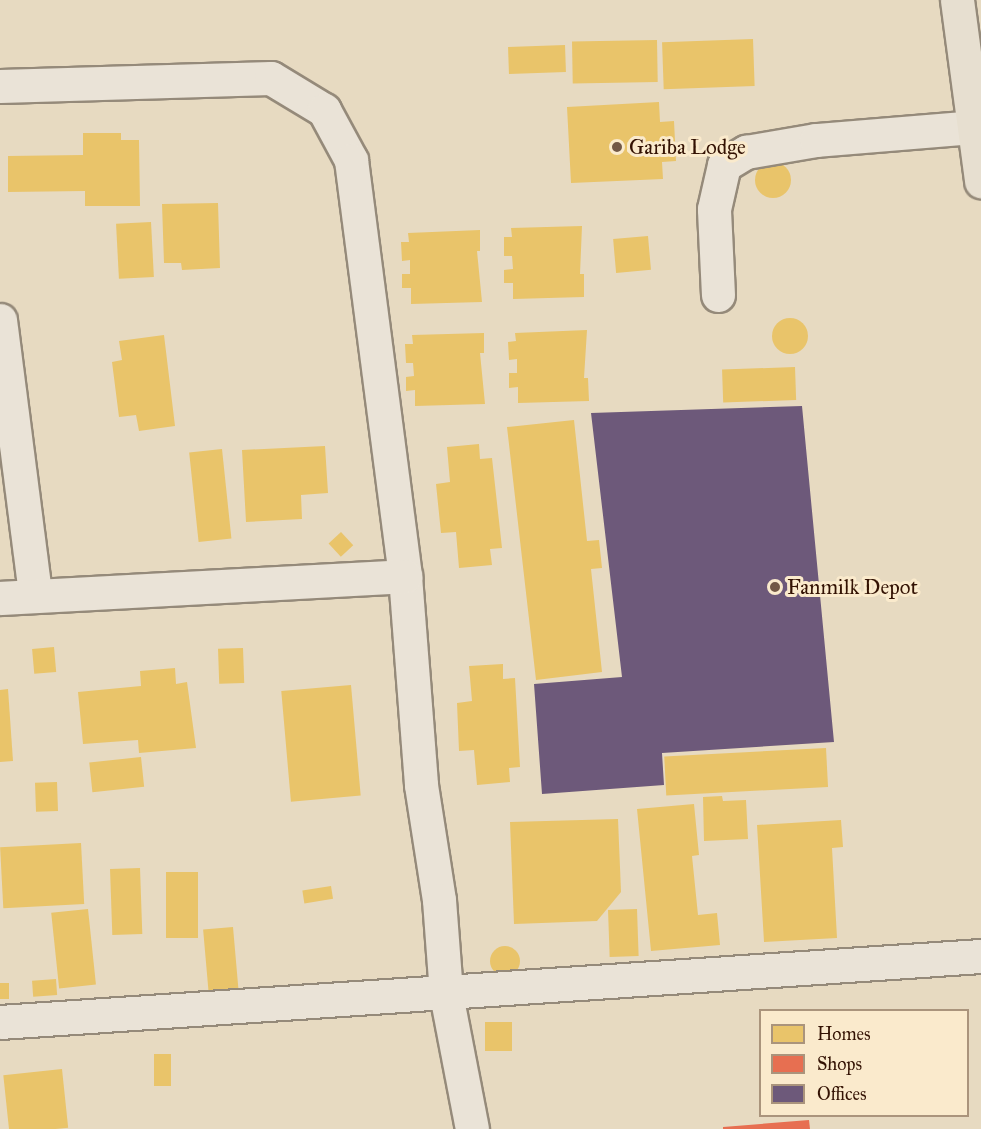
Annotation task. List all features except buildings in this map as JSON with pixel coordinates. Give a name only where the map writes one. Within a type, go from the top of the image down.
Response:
[{"type":"highway","points":[[957,0],[981,181]]},
{"type":"street","points":[[0,86],[271,78],[324,111],[351,160],[405,576],[421,784],[439,900],[446,994],[472,1129]]},
{"type":"street","points":[[718,295],[714,209],[724,165],[746,152],[816,140],[974,127]]},
{"type":"street","points":[[0,320],[35,594]]},
{"type":"street","points":[[0,598],[35,594],[405,576]]},
{"type":"street","points":[[0,1022],[446,994],[981,956]]},
{"type":"place","name":"Gariba Lodge","points":[[617,147]]},
{"type":"place","name":"Fanmilk Depot","points":[[775,587]]}]
